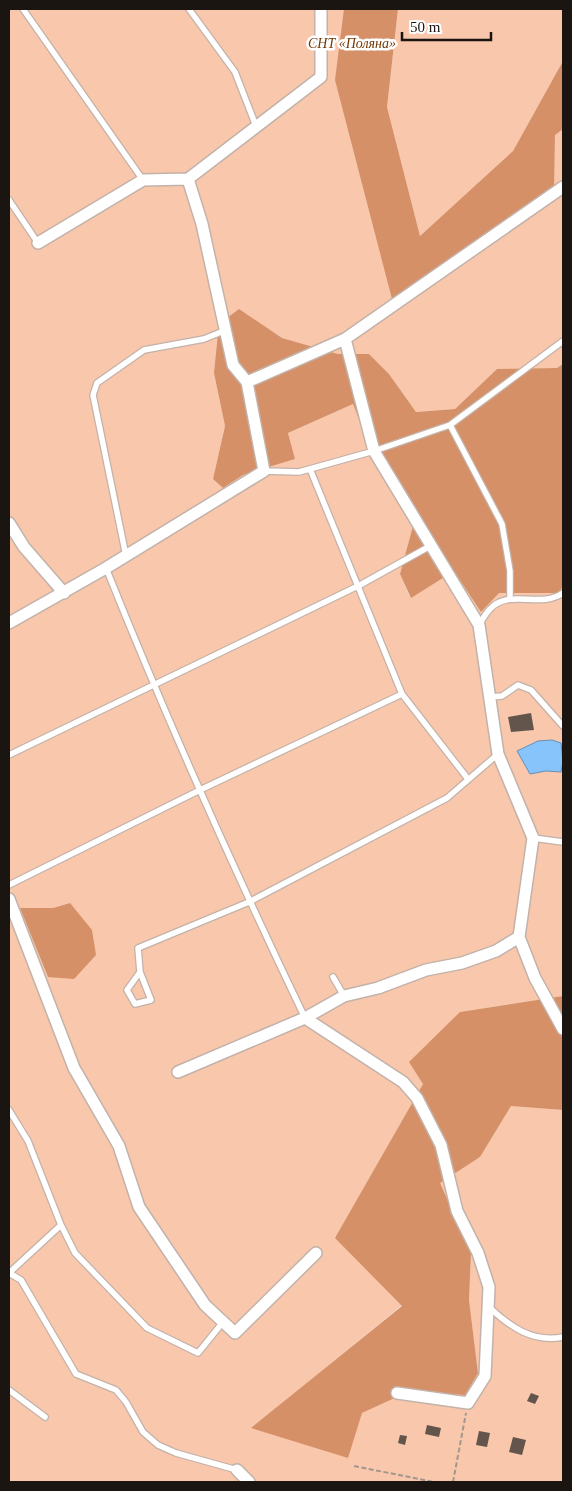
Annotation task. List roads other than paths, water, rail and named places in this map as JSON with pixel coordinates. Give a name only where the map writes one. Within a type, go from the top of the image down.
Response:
[{"type":"street","points":[[38,243],[143,180],[188,179],[321,77],[321,9]]},
{"type":"street","points":[[9,623],[106,568],[264,471],[247,382],[233,364],[202,224],[188,179]]},
{"type":"street","points":[[247,382],[345,339],[563,187]]},
{"type":"street","points":[[345,339],[374,451],[479,625],[498,754],[533,838],[519,938],[534,978],[563,1029]]},
{"type":"street","points":[[9,523],[24,547],[64,592]]},
{"type":"street","points":[[9,898],[74,1068],[119,1146],[140,1208],[205,1305],[235,1334],[316,1253]]},
{"type":"street","points":[[178,1072],[305,1018],[344,996],[378,988],[426,970],[462,962],[496,951],[519,938]]},
{"type":"street","points":[[305,1018],[403,1082],[417,1098],[441,1145],[457,1211],[478,1253],[489,1287],[485,1376],[468,1403],[398,1393]]},
{"type":"street","points":[[237,1470],[249,1482]]},
{"type":"lane","points":[[23,9],[143,180]]},
{"type":"lane","points":[[189,9],[235,72],[256,126]]},
{"type":"lane","points":[[9,200],[38,243]]},
{"type":"lane","points":[[126,556],[93,396],[96,383],[144,350],[204,339],[226,330]]},
{"type":"lane","points":[[264,471],[299,472],[374,451],[450,424],[563,341]]},
{"type":"lane","points":[[450,424],[502,524],[510,571],[510,598]]},
{"type":"lane","points":[[310,469],[360,586],[402,694],[468,779]]},
{"type":"lane","points":[[9,755],[153,684],[360,586],[432,545]]},
{"type":"lane","points":[[106,568],[153,684],[249,902],[305,1018]]},
{"type":"lane","points":[[479,625],[490,608],[510,598],[534,601],[556,598],[563,593]]},
{"type":"lane","points":[[490,697],[502,696],[518,685],[531,690],[563,726]]},
{"type":"lane","points":[[9,885],[200,790],[402,694]]},
{"type":"lane","points":[[140,972],[126,990],[135,1004],[151,1000],[140,972],[138,948],[249,902],[447,798],[498,754]]},
{"type":"lane","points":[[533,838],[563,842]]},
{"type":"lane","points":[[333,977],[344,996]]},
{"type":"lane","points":[[9,1110],[28,1141],[61,1226],[75,1253],[146,1328],[198,1353],[223,1322]]},
{"type":"lane","points":[[61,1226],[9,1273],[21,1280],[76,1374],[116,1390],[126,1402],[143,1432],[158,1444],[176,1453],[237,1470]]},
{"type":"lane","points":[[489,1307],[505,1322],[534,1338],[551,1340],[563,1337]]},
{"type":"lane","points":[[9,1390],[45,1417]]},
{"type":"water","points":[[552,740],[561,743],[563,762],[561,772],[546,771],[530,774],[517,751],[538,741]]},
{"type":"park label","name":"СНТ «Поляна»","points":[[352,43]]}]
